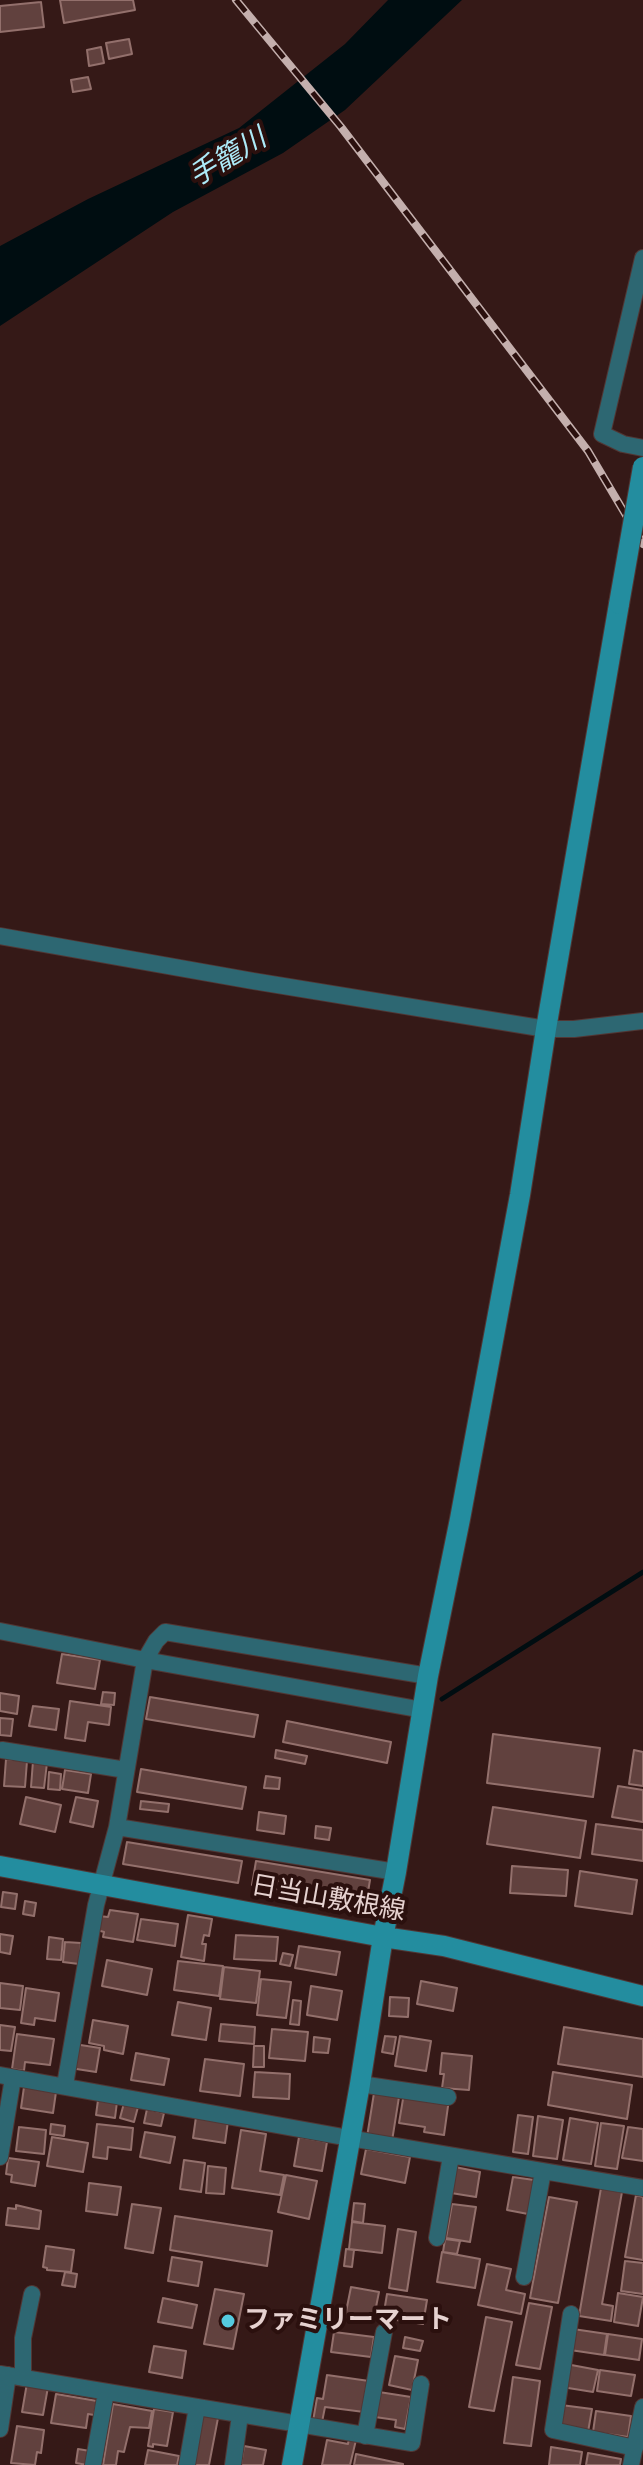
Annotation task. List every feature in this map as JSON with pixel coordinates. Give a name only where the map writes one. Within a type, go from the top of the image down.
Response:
[{"type":"street","points":[[643,258],[602,434],[623,444],[643,448]]},
{"type":"street","points":[[292,2465],[428,1676],[520,1195],[643,467]]},
{"type":"street","points":[[0,936],[546,1029],[643,1021]]},
{"type":"street","points":[[0,1631],[423,1710]]},
{"type":"street","points":[[65,2085],[96,1905],[117,1827],[145,1660],[156,1641],[165,1632],[428,1676]]},
{"type":"street","points":[[2,1750],[126,1770]]},
{"type":"street","points":[[117,1827],[396,1872]]},
{"type":"street","name":"日当山敷根線","points":[[0,1866],[444,1946],[643,1996]]},
{"type":"street","points":[[0,2157],[6,2076],[643,2188]]},
{"type":"street","points":[[360,2084],[448,2097]]},
{"type":"street","points":[[437,2238],[451,2156]]},
{"type":"street","points":[[524,2277],[543,2171]]},
{"type":"street","points":[[0,2429],[10,2376],[23,2338],[32,2294]]},
{"type":"street","points":[[571,2314],[551,2436],[633,2457],[643,2407]]},
{"type":"street","points":[[365,2436],[384,2332]]},
{"type":"street","points":[[10,2376],[412,2443],[421,2384]]},
{"type":"street","points":[[93,2465],[106,2392]]},
{"type":"street","points":[[187,2465],[197,2407]]},
{"type":"street","points":[[233,2465],[240,2415]]},
{"type":"water","name":"手籠川","points":[[388,0],[462,0],[345,110],[283,153],[173,212],[0,326],[0,246],[88,199],[239,128],[345,44]]},
{"type":"building","points":[[60,0],[133,0],[135,10],[64,23]]},
{"type":"building","points":[[41,2],[44,27],[0,32],[0,6]]},
{"type":"building","points":[[129,39],[132,54],[109,59],[106,43]]},
{"type":"building","points":[[101,47],[104,63],[89,66],[87,50]]},
{"type":"building","points":[[88,77],[91,89],[73,92],[71,80]]},
{"type":"building","points":[[62,1654],[100,1660],[95,1689],[57,1683]]},
{"type":"building","points":[[103,1692],[115,1693],[114,1705],[101,1704]]},
{"type":"building","points":[[0,1693],[19,1696],[17,1714],[0,1711]]},
{"type":"building","points":[[150,1697],[258,1715],[254,1737],[146,1719]]},
{"type":"building","points":[[70,1701],[111,1707],[109,1725],[88,1722],[85,1741],[65,1738]]},
{"type":"building","points":[[33,1706],[59,1709],[56,1730],[29,1726]]},
{"type":"building","points":[[0,1718],[13,1719],[11,1736],[0,1735]]},
{"type":"building","points":[[287,1721],[391,1742],[387,1763],[283,1742]]},
{"type":"building","points":[[493,1734],[600,1748],[593,1797],[487,1783]]},
{"type":"building","points":[[276,1750],[307,1756],[305,1764],[275,1758]]},
{"type":"building","points":[[634,1750],[643,1752],[643,1786],[629,1784]]},
{"type":"building","points":[[6,1759],[27,1761],[25,1787],[4,1786]]},
{"type":"building","points":[[33,1761],[47,1763],[44,1788],[31,1787]]},
{"type":"building","points":[[141,1769],[246,1787],[242,1809],[137,1792]]},
{"type":"building","points":[[65,1770],[91,1774],[88,1793],[62,1789]]},
{"type":"building","points":[[49,1772],[61,1774],[60,1790],[48,1789]]},
{"type":"building","points":[[266,1776],[280,1778],[279,1789],[264,1788]]},
{"type":"building","points":[[618,1786],[643,1790],[643,1822],[612,1817]]},
{"type":"building","points":[[26,1797],[61,1805],[55,1832],[20,1824]]},
{"type":"building","points":[[76,1797],[98,1801],[93,1827],[70,1822]]},
{"type":"building","points":[[141,1801],[169,1804],[168,1812],[140,1809]]},
{"type":"building","points":[[493,1807],[586,1821],[580,1858],[487,1844]]},
{"type":"building","points":[[259,1812],[286,1816],[284,1834],[257,1830]]},
{"type":"building","points":[[596,1824],[643,1830],[643,1861],[592,1854]]},
{"type":"building","points":[[316,1826],[331,1828],[329,1840],[315,1838]]},
{"type":"building","points":[[127,1842],[242,1861],[238,1883],[123,1864]]},
{"type":"building","points":[[256,1861],[370,1880],[366,1904],[252,1885]]},
{"type":"building","points":[[512,1866],[568,1870],[566,1896],[510,1893]]},
{"type":"building","points":[[580,1871],[637,1880],[632,1914],[575,1906]]},
{"type":"building","points":[[3,1892],[17,1894],[15,1909],[1,1907]]},
{"type":"building","points":[[25,1901],[36,1903],[34,1916],[23,1914]]},
{"type":"building","points":[[110,1910],[138,1914],[133,1942],[103,1937],[104,1932],[97,1930],[99,1916],[108,1917]]},
{"type":"building","points":[[188,1915],[212,1919],[209,1936],[204,1935],[202,1944],[206,1944],[204,1961],[181,1957]]},
{"type":"building","points":[[141,1919],[178,1924],[175,1946],[137,1940]]},
{"type":"building","points":[[0,1934],[13,1936],[10,1954],[0,1952]]},
{"type":"building","points":[[236,1935],[278,1937],[276,1961],[234,1959]]},
{"type":"building","points":[[49,1937],[63,1939],[61,1960],[47,1959]]},
{"type":"building","points":[[65,1942],[81,1943],[79,1964],[63,1962]]},
{"type":"building","points":[[299,1946],[340,1952],[336,1975],[295,1968]]},
{"type":"building","points":[[283,1953],[293,1955],[290,1966],[280,1964]]},
{"type":"building","points":[[107,1960],[152,1969],[147,1995],[102,1986]]},
{"type":"building","points":[[178,1961],[223,1966],[219,1996],[174,1990]]},
{"type":"building","points":[[224,1967],[260,1971],[256,2003],[220,1999]]},
{"type":"building","points":[[261,1979],[291,1982],[286,2018],[257,2015]]},
{"type":"building","points":[[421,1981],[457,1988],[453,2011],[417,2004]]},
{"type":"building","points":[[0,1983],[23,1986],[20,2010],[0,2008]]},
{"type":"building","points":[[311,1986],[342,1991],[337,2020],[307,2015]]},
{"type":"building","points":[[26,1988],[59,1993],[55,2021],[35,2018],[34,2025],[21,2023]]},
{"type":"building","points":[[390,1997],[409,1998],[408,2017],[389,2016]]},
{"type":"building","points":[[293,2000],[301,2001],[299,2025],[290,2024]]},
{"type":"building","points":[[178,2002],[211,2008],[206,2040],[172,2035]]},
{"type":"building","points":[[93,2020],[128,2026],[123,2054],[89,2043]]},
{"type":"building","points":[[221,2024],[255,2027],[254,2044],[219,2041]]},
{"type":"building","points":[[0,2025],[15,2027],[11,2051],[0,2050]]},
{"type":"building","points":[[564,2027],[643,2039],[643,2077],[558,2064]]},
{"type":"building","points":[[272,2029],[308,2032],[305,2061],[269,2058]]},
{"type":"building","points":[[17,2034],[54,2039],[50,2065],[25,2062],[24,2071],[12,2069]]},
{"type":"building","points":[[385,2036],[396,2037],[393,2054],[382,2052]]},
{"type":"building","points":[[400,2036],[431,2041],[426,2071],[395,2066]]},
{"type":"building","points":[[314,2037],[330,2039],[328,2053],[313,2052]]},
{"type":"building","points":[[74,2044],[100,2048],[96,2072],[70,2068]]},
{"type":"building","points":[[254,2046],[264,2046],[264,2067],[253,2067]]},
{"type":"building","points":[[136,2053],[169,2059],[164,2085],[131,2080]]},
{"type":"building","points":[[442,2053],[472,2056],[469,2090],[442,2088]]},
{"type":"building","points":[[205,2059],[244,2064],[240,2096],[200,2091]]},
{"type":"building","points":[[255,2072],[290,2074],[289,2099],[253,2097]]},
{"type":"building","points":[[553,2072],[632,2085],[627,2119],[548,2105]]},
{"type":"building","points":[[24,2087],[56,2092],[53,2113],[21,2108]]},
{"type":"building","points":[[374,2093],[399,2097],[392,2141],[367,2137]]},
{"type":"building","points":[[404,2093],[449,2099],[444,2135],[424,2132],[425,2127],[399,2123]]},
{"type":"building","points":[[98,2100],[117,2102],[115,2118],[96,2115]]},
{"type":"building","points":[[124,2103],[138,2107],[134,2122],[120,2118]]},
{"type":"building","points":[[147,2109],[164,2113],[161,2126],[144,2123]]},
{"type":"building","points":[[518,2115],[533,2117],[528,2154],[513,2152]]},
{"type":"building","points":[[538,2116],[563,2120],[557,2159],[533,2156]]},
{"type":"building","points":[[196,2117],[228,2121],[225,2143],[193,2138]]},
{"type":"building","points":[[570,2118],[598,2123],[591,2164],[563,2160]]},
{"type":"building","points":[[601,2123],[624,2126],[617,2169],[595,2166]]},
{"type":"building","points":[[51,2124],[65,2126],[64,2136],[50,2134]]},
{"type":"building","points":[[97,2124],[133,2128],[131,2150],[108,2147],[107,2159],[93,2157]]},
{"type":"building","points":[[19,2127],[46,2130],[44,2154],[16,2151]]},
{"type":"building","points":[[628,2127],[643,2129],[643,2161],[622,2158]]},
{"type":"building","points":[[241,2130],[266,2134],[260,2171],[284,2175],[280,2195],[232,2188]]},
{"type":"building","points":[[145,2132],[175,2137],[170,2163],[140,2157]]},
{"type":"building","points":[[52,2137],[88,2143],[83,2172],[47,2166]]},
{"type":"building","points":[[299,2137],[327,2142],[322,2171],[294,2166]]},
{"type":"building","points":[[366,2149],[410,2157],[405,2183],[361,2174]]},
{"type":"building","points":[[8,2158],[39,2162],[35,2186],[11,2182],[12,2175],[6,2174]]},
{"type":"building","points":[[184,2160],[205,2163],[201,2192],[180,2189]]},
{"type":"building","points":[[208,2166],[226,2168],[224,2194],[206,2193]]},
{"type":"building","points":[[455,2167],[480,2172],[476,2197],[451,2193]]},
{"type":"building","points":[[286,2175],[317,2181],[309,2219],[278,2212]]},
{"type":"building","points":[[513,2177],[534,2180],[528,2214],[507,2210]]},
{"type":"building","points":[[89,2183],[121,2187],[117,2215],[86,2211]]},
{"type":"building","points":[[601,2188],[622,2192],[602,2304],[613,2306],[611,2321],[579,2316]]},
{"type":"building","points":[[636,2195],[643,2197],[643,2260],[625,2257]]},
{"type":"building","points":[[549,2197],[577,2202],[558,2303],[530,2298]]},
{"type":"building","points":[[354,2203],[365,2204],[363,2223],[352,2221]]},
{"type":"building","points":[[132,2204],[161,2208],[153,2253],[125,2248]]},
{"type":"building","points":[[452,2204],[476,2207],[470,2242],[446,2238]]},
{"type":"building","points":[[16,2205],[41,2211],[39,2229],[6,2225],[8,2208],[16,2209]]},
{"type":"building","points":[[175,2216],[272,2231],[267,2266],[170,2250]]},
{"type":"building","points":[[352,2222],[385,2226],[382,2253],[349,2249]]},
{"type":"building","points":[[398,2229],[416,2232],[407,2291],[389,2288]]},
{"type":"building","points":[[445,2239],[460,2241],[457,2254],[443,2252]]},
{"type":"building","points":[[46,2246],[74,2250],[71,2272],[43,2267]]},
{"type":"building","points":[[346,2249],[354,2250],[352,2267],[344,2266]]},
{"type":"building","points":[[442,2252],[480,2259],[475,2288],[437,2282]]},
{"type":"building","points":[[172,2257],[202,2262],[198,2286],[168,2281]]},
{"type":"building","points":[[625,2261],[643,2263],[643,2294],[621,2291]]},
{"type":"building","points":[[487,2264],[511,2269],[506,2290],[525,2294],[521,2314],[478,2305]]},
{"type":"building","points":[[65,2272],[77,2274],[75,2287],[62,2285]]},
{"type":"building","points":[[351,2287],[379,2292],[373,2322],[345,2317]]},
{"type":"building","points":[[215,2289],[244,2294],[233,2349],[204,2344]]},
{"type":"building","points":[[618,2293],[643,2297],[638,2326],[614,2322]]},
{"type":"building","points":[[387,2294],[427,2300],[423,2324],[383,2318]]},
{"type":"building","points":[[163,2298],[197,2305],[192,2328],[158,2322]]},
{"type":"building","points":[[529,2303],[552,2307],[540,2369],[516,2365]]},
{"type":"building","points":[[486,2317],[512,2322],[494,2411],[469,2407]]},
{"type":"building","points":[[573,2329],[607,2334],[604,2355],[570,2350]]},
{"type":"building","points":[[334,2332],[374,2337],[371,2357],[331,2352]]},
{"type":"building","points":[[608,2334],[642,2339],[639,2360],[605,2355]]},
{"type":"building","points":[[405,2337],[423,2341],[420,2351],[403,2348]]},
{"type":"building","points":[[154,2346],[186,2351],[182,2378],[149,2372]]},
{"type":"building","points":[[395,2356],[418,2360],[412,2390],[389,2385]]},
{"type":"building","points":[[566,2364],[598,2370],[593,2392],[562,2387]]},
{"type":"building","points":[[600,2370],[635,2375],[631,2396],[597,2391]]},
{"type":"building","points":[[327,2375],[369,2381],[364,2412],[325,2407],[322,2422],[313,2421],[317,2398],[323,2399]]},
{"type":"building","points":[[513,2377],[540,2381],[531,2446],[504,2443]]},
{"type":"building","points":[[27,2383],[48,2387],[43,2415],[22,2412]]},
{"type":"building","points":[[379,2392],[411,2397],[405,2429],[395,2427],[396,2420],[375,2417]]},
{"type":"building","points":[[56,2394],[97,2401],[94,2415],[88,2414],[86,2428],[51,2423]]},
{"type":"building","points":[[113,2404],[152,2411],[149,2428],[130,2427],[124,2452],[118,2451],[116,2465],[103,2465]]},
{"type":"building","points":[[561,2405],[592,2409],[588,2432],[557,2428]]},
{"type":"building","points":[[154,2409],[173,2412],[167,2446],[148,2446]]},
{"type":"building","points":[[596,2411],[631,2416],[628,2437],[593,2432]]},
{"type":"building","points":[[202,2415],[218,2418],[209,2465],[192,2465]]},
{"type":"building","points":[[17,2426],[44,2430],[41,2453],[37,2452],[35,2465],[11,2463]]},
{"type":"building","points":[[349,2439],[356,2440],[350,2465],[322,2465],[327,2440],[348,2444]]},
{"type":"building","points":[[244,2446],[266,2450],[263,2465],[241,2465]]},
{"type":"building","points":[[551,2447],[582,2452],[580,2465],[549,2465]]},
{"type":"building","points":[[78,2449],[90,2451],[87,2465],[76,2463]]},
{"type":"building","points":[[148,2450],[179,2456],[177,2465],[145,2465]]},
{"type":"building","points":[[588,2453],[621,2459],[620,2465],[586,2465]]},
{"type":"building","points":[[356,2454],[403,2464],[403,2465],[354,2465]]},
{"type":"waterway","points":[[442,1699],[643,1572]]},
{"type":"railway","points":[[236,0],[341,127],[588,451],[643,544]]},
{"type":"place","name":"ファミリーマート","points":[[228,2321]]}]
